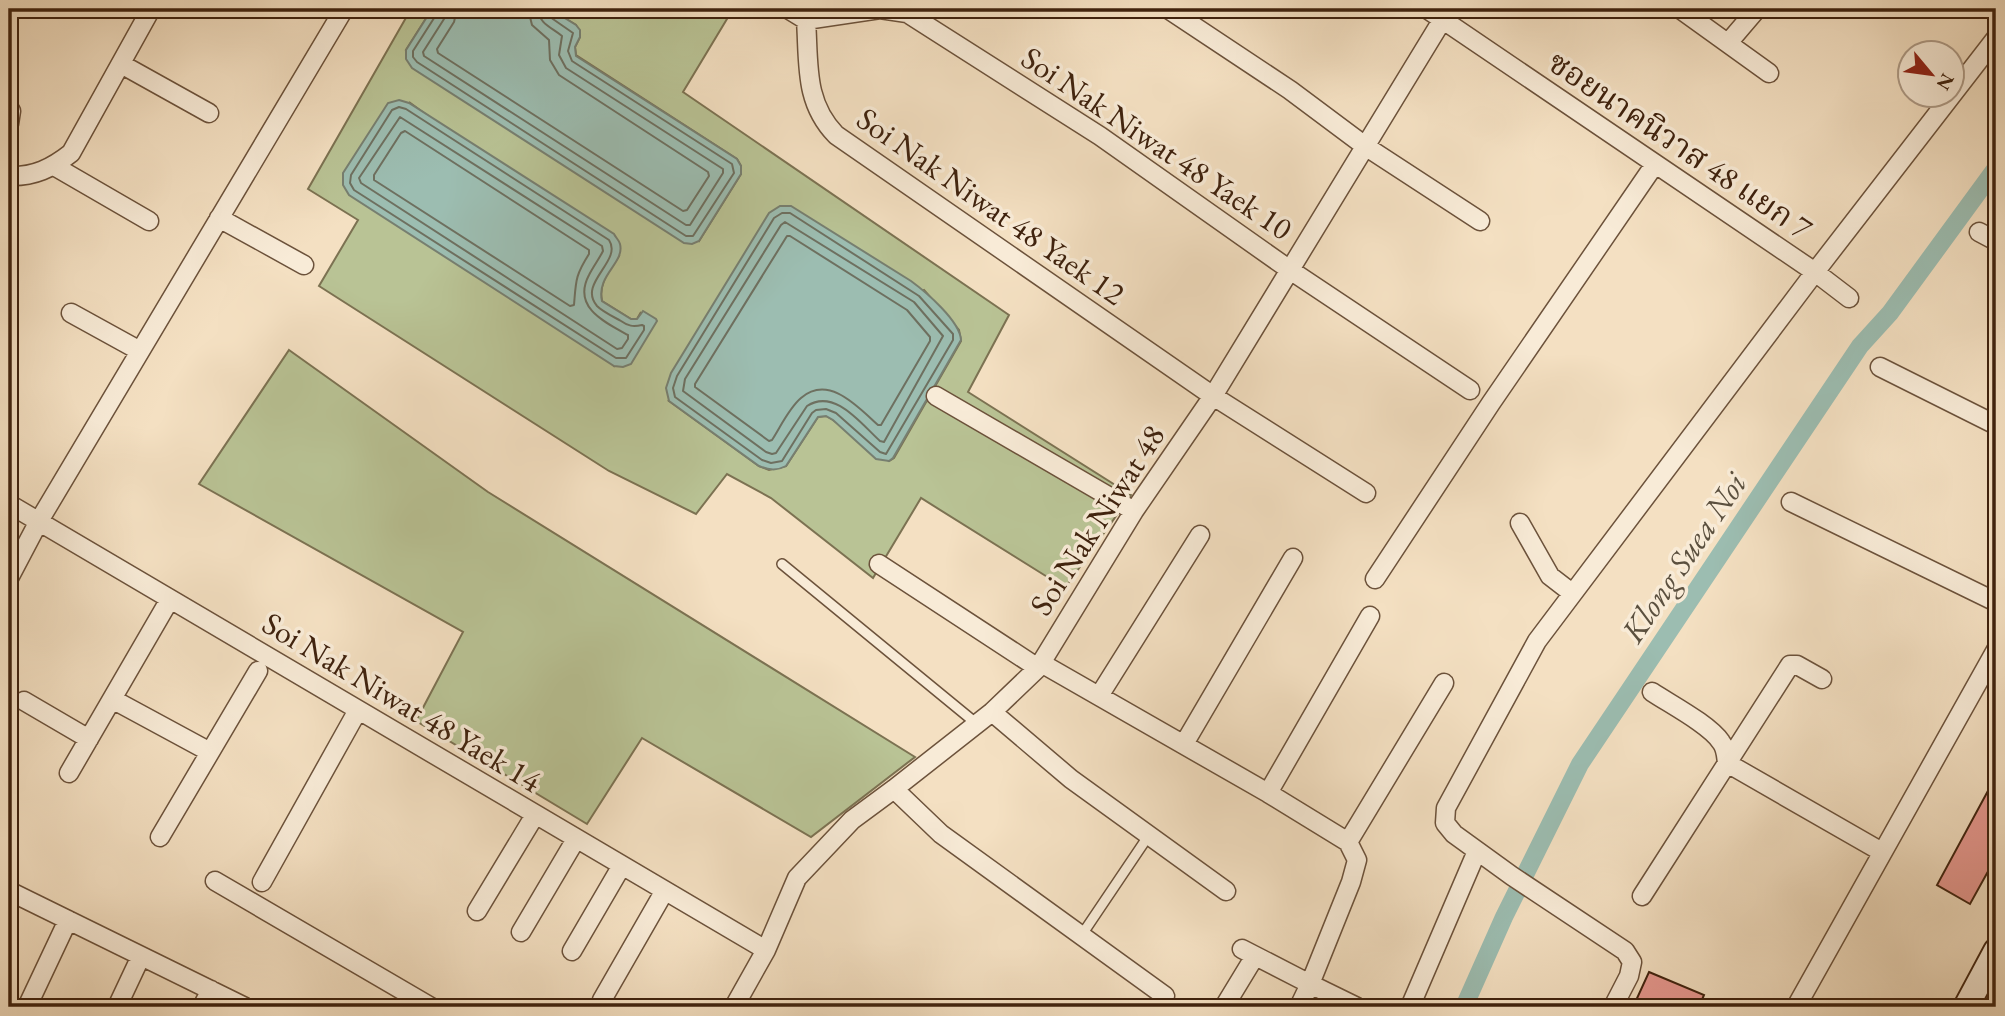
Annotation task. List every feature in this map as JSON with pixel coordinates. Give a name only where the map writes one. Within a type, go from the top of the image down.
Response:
[{"type":"main road","points":[[1966,1007],[1996,951]]},
{"type":"street","points":[[9,176],[23,177],[39,173],[71,153],[151,9]]},
{"type":"street","points":[[9,578],[39,522],[344,9]]},
{"type":"street","points":[[788,9],[806,20]]},
{"type":"street","name":"Soi Nak Niwat 48 Yaek 10","points":[[806,20],[880,9],[906,13],[1100,136],[1290,270],[1470,390]]},
{"type":"street","points":[[1168,9],[1290,90],[1365,146],[1480,221]]},
{"type":"street","name":"ซอยนาคนิวาส 48 แยก 7","points":[[1427,9],[1446,14],[1655,164],[1849,298]]},
{"type":"street","points":[[1680,9],[1769,73]]},
{"type":"street","points":[[1728,43],[1757,9]]},
{"type":"street","name":"Soi Nak Niwat 48","points":[[734,1007],[766,950],[797,878],[852,820],[992,712],[1040,666],[1134,511],[1213,396],[1446,14]]},
{"type":"street","name":"Soi Nak Niwat 48 Yaek 12","points":[[806,20],[813,100],[824,123],[836,135],[1213,396],[1366,493]]},
{"type":"street","points":[[1613,1007],[1629,976],[1632,962],[1625,951],[1454,835],[1445,823],[1447,808],[1537,641],[1815,272],[1996,38]]},
{"type":"street","points":[[121,64],[209,113]]},
{"type":"street","points":[[9,108],[9,124]]},
{"type":"street","points":[[1375,579],[1490,403],[1655,164]]},
{"type":"street","points":[[54,166],[149,221]]},
{"type":"street","points":[[219,218],[304,265]]},
{"type":"street","points":[[1979,232],[1996,241]]},
{"type":"street","points":[[71,313],[140,351]]},
{"type":"street","points":[[1880,367],[1996,425]]},
{"type":"street","points":[[936,396],[1134,511]]},
{"type":"street","points":[[1791,502],[1996,602]]},
{"type":"street","name":"Soi Nak Niwat 48 Yaek 14","points":[[9,504],[766,950]]},
{"type":"street","points":[[1520,523],[1550,576],[1572,593]]},
{"type":"street","points":[[1099,696],[1200,535]]},
{"type":"street","points":[[1184,744],[1293,558]]},
{"type":"street","points":[[879,564],[1040,666],[1184,744],[1348,842],[1357,860],[1351,882],[1299,1007]]},
{"type":"street","points":[[69,773],[170,599]]},
{"type":"street","points":[[1268,793],[1370,616]]},
{"type":"street","points":[[1796,1007],[1996,650]]},
{"type":"street","points":[[1642,896],[1790,665],[1797,665],[1822,679]]},
{"type":"street","points":[[160,837],[258,671]]},
{"type":"street","points":[[1348,842],[1444,683]]},
{"type":"street","points":[[1652,692],[1720,739],[1726,750],[1727,763]]},
{"type":"street","points":[[112,699],[210,752]]},
{"type":"street","points":[[24,701],[89,739]]},
{"type":"street","points":[[262,882],[358,709]]},
{"type":"street","points":[[992,712],[1071,779],[1226,891]]},
{"type":"street","points":[[1727,763],[1882,852]]},
{"type":"street","points":[[894,789],[941,834],[1165,996]]},
{"type":"street","points":[[477,911],[535,815]]},
{"type":"street","points":[[521,932],[576,839]]},
{"type":"street","points":[[1410,1007],[1477,851]]},
{"type":"street","points":[[572,951],[621,867]]},
{"type":"street","points":[[215,881],[431,1007]]},
{"type":"street","points":[[9,892],[245,1007]]},
{"type":"street","points":[[602,999],[664,892]]},
{"type":"street","points":[[27,1007],[68,920]]},
{"type":"street","points":[[1224,1007],[1248,952],[1357,1007]]},
{"type":"street","points":[[117,1007],[141,956]]},
{"type":"street","points":[[202,1007],[211,990]]},
{"type":"lane","points":[[782,564],[977,724]]},
{"type":"lane","points":[[1082,936],[1149,835]]},
{"type":"green space","points":[[411,9],[432,9],[406,50],[699,241],[741,174],[737,159],[576,55],[575,47],[580,37],[576,25],[550,9],[733,9],[683,92],[1009,315],[968,392],[1131,495],[1065,588],[921,498],[873,578],[771,498],[727,474],[696,514],[609,471],[319,286],[358,220],[308,189]],"holes":[[[409,102],[619,256],[603,283],[602,301],[631,319],[637,319],[641,312],[614,366]],[[924,290],[959,330],[961,341],[894,458],[889,461],[826,416],[818,417],[786,466],[769,470],[759,466],[669,401]]]},
{"type":"green space","points":[[289,350],[488,492],[915,757],[811,837],[642,738],[587,824],[416,721],[463,632],[199,484]]},
{"type":"water","points":[[432,9],[550,9],[580,30],[575,47],[576,56],[737,159],[741,174],[699,241],[684,243],[412,68],[406,59],[406,50]]},
{"type":"water","points":[[399,100],[409,103],[614,234],[620,243],[620,251],[603,284],[602,301],[631,319],[637,319],[643,311],[657,321],[631,364],[614,366],[349,195],[343,185],[343,173],[388,103]]},
{"type":"water","points":[[780,206],[791,206],[911,281],[941,307],[959,332],[961,340],[889,461],[876,459],[826,416],[818,417],[786,466],[766,468],[759,466],[669,401],[666,388],[671,373],[769,213]]},
{"type":"building","points":[[1996,776],[1996,857],[1970,904],[1937,885]]},
{"type":"building","points":[[1649,972],[1704,995],[1699,1007],[1633,1007]]},
{"type":"waterway","name":"Klong Suea Noi","points":[[1464,1007],[1504,917],[1580,764],[1860,346],[1890,313],[1996,168]]}]
